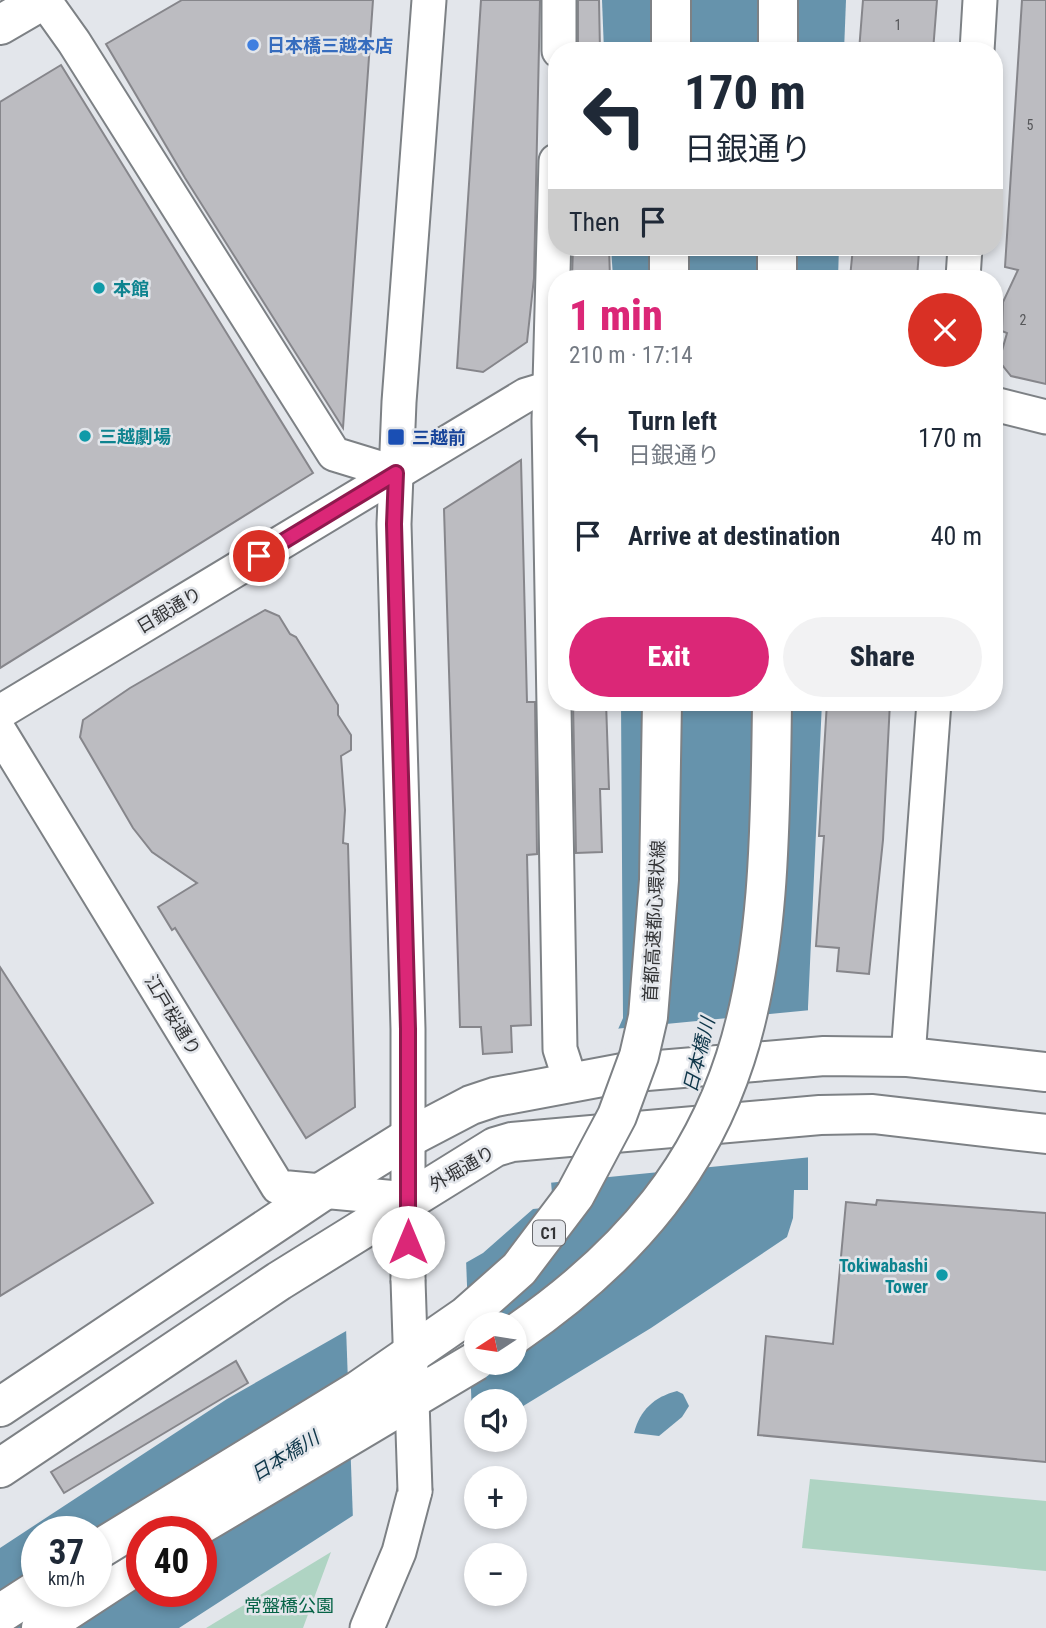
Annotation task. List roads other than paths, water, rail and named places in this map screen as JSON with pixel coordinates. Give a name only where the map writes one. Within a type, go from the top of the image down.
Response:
[{"type":"main road","points":[[0,25],[44,0]]},
{"type":"main road","points":[[671,0],[671,42]]},
{"type":"main road","points":[[778,0],[778,42]]},
{"type":"main road","name":"首都高速都心環状線","points":[[112,1541],[359,1390],[466,1316],[519,1269],[575,1195],[617,1116],[639,1056],[648,1017],[659,880],[662,711]]},
{"type":"main road","points":[[527,1325],[600,1267],[654,1210],[698,1148],[723,1097],[743,1037],[761,945],[771,815],[772,711]]},
{"type":"main road","points":[[0,1407],[323,1191],[408,1138],[471,1105],[570,1080],[824,1056],[908,1057],[1046,1072]]},
{"type":"main road","name":"外堀通り","points":[[0,1468],[408,1199],[495,1147],[512,1142],[820,1115],[873,1114],[1046,1134]]},
{"type":"main road","points":[[215,1516],[464,1368]]},
{"type":"main road","points":[[41,1628],[126,1573]]},
{"type":"main road","points":[[0,1614],[21,1600]]},
{"type":"street","points":[[44,0],[74,41],[334,454],[396,473]]},
{"type":"street","points":[[367,1628],[399,1552],[415,1491],[408,1280],[408,1029],[394,524],[429,0]]},
{"type":"street","points":[[559,0],[559,42]]},
{"type":"street","points":[[978,42],[980,0]]},
{"type":"street","name":"日銀通り","points":[[0,712],[526,395],[548,388]]},
{"type":"street","points":[[1003,406],[1046,417]]},
{"type":"street","points":[[556,711],[560,1049],[570,1080]]},
{"type":"street","points":[[908,1057],[933,711]]},
{"type":"street","name":"江戸桜通り","points":[[0,732],[278,1187],[408,1199]]},
{"type":"water","points":[[602,0],[846,0],[844,42],[604,42]]},
{"type":"water","points":[[612,256],[839,256],[838,270],[612,270]]},
{"type":"water","name":"日本橋川","points":[[621,711],[822,711],[808,1007],[808,1190],[794,1190],[793,1218],[787,1237],[651,1328],[527,1404],[527,1389],[464,1389],[464,1444],[217,1603],[217,1516],[126,1516],[126,1607],[211,1607],[179,1628],[0,1628],[0,1548],[21,1534],[21,1607],[112,1607],[112,1516],[49,1516],[227,1399],[483,1253],[533,1209],[553,1207],[551,1181],[623,1018]]},
{"type":"water","points":[[677,1391],[683,1394],[689,1406],[682,1417],[659,1436],[634,1433],[649,1406],[661,1397]]},
{"type":"place","name":"日本橋三越本店","points":[[253,45]]},
{"type":"place","name":"本館","points":[[99,288]]},
{"type":"place","name":"三越劇場","points":[[85,436]]},
{"type":"place","name":"三越前","points":[[396,437]]},
{"type":"place","name":"Tokiwabashi Tower","points":[[942,1275]]},
{"type":"park label","name":"常盤橋公園","points":[[289,1605]]}]
